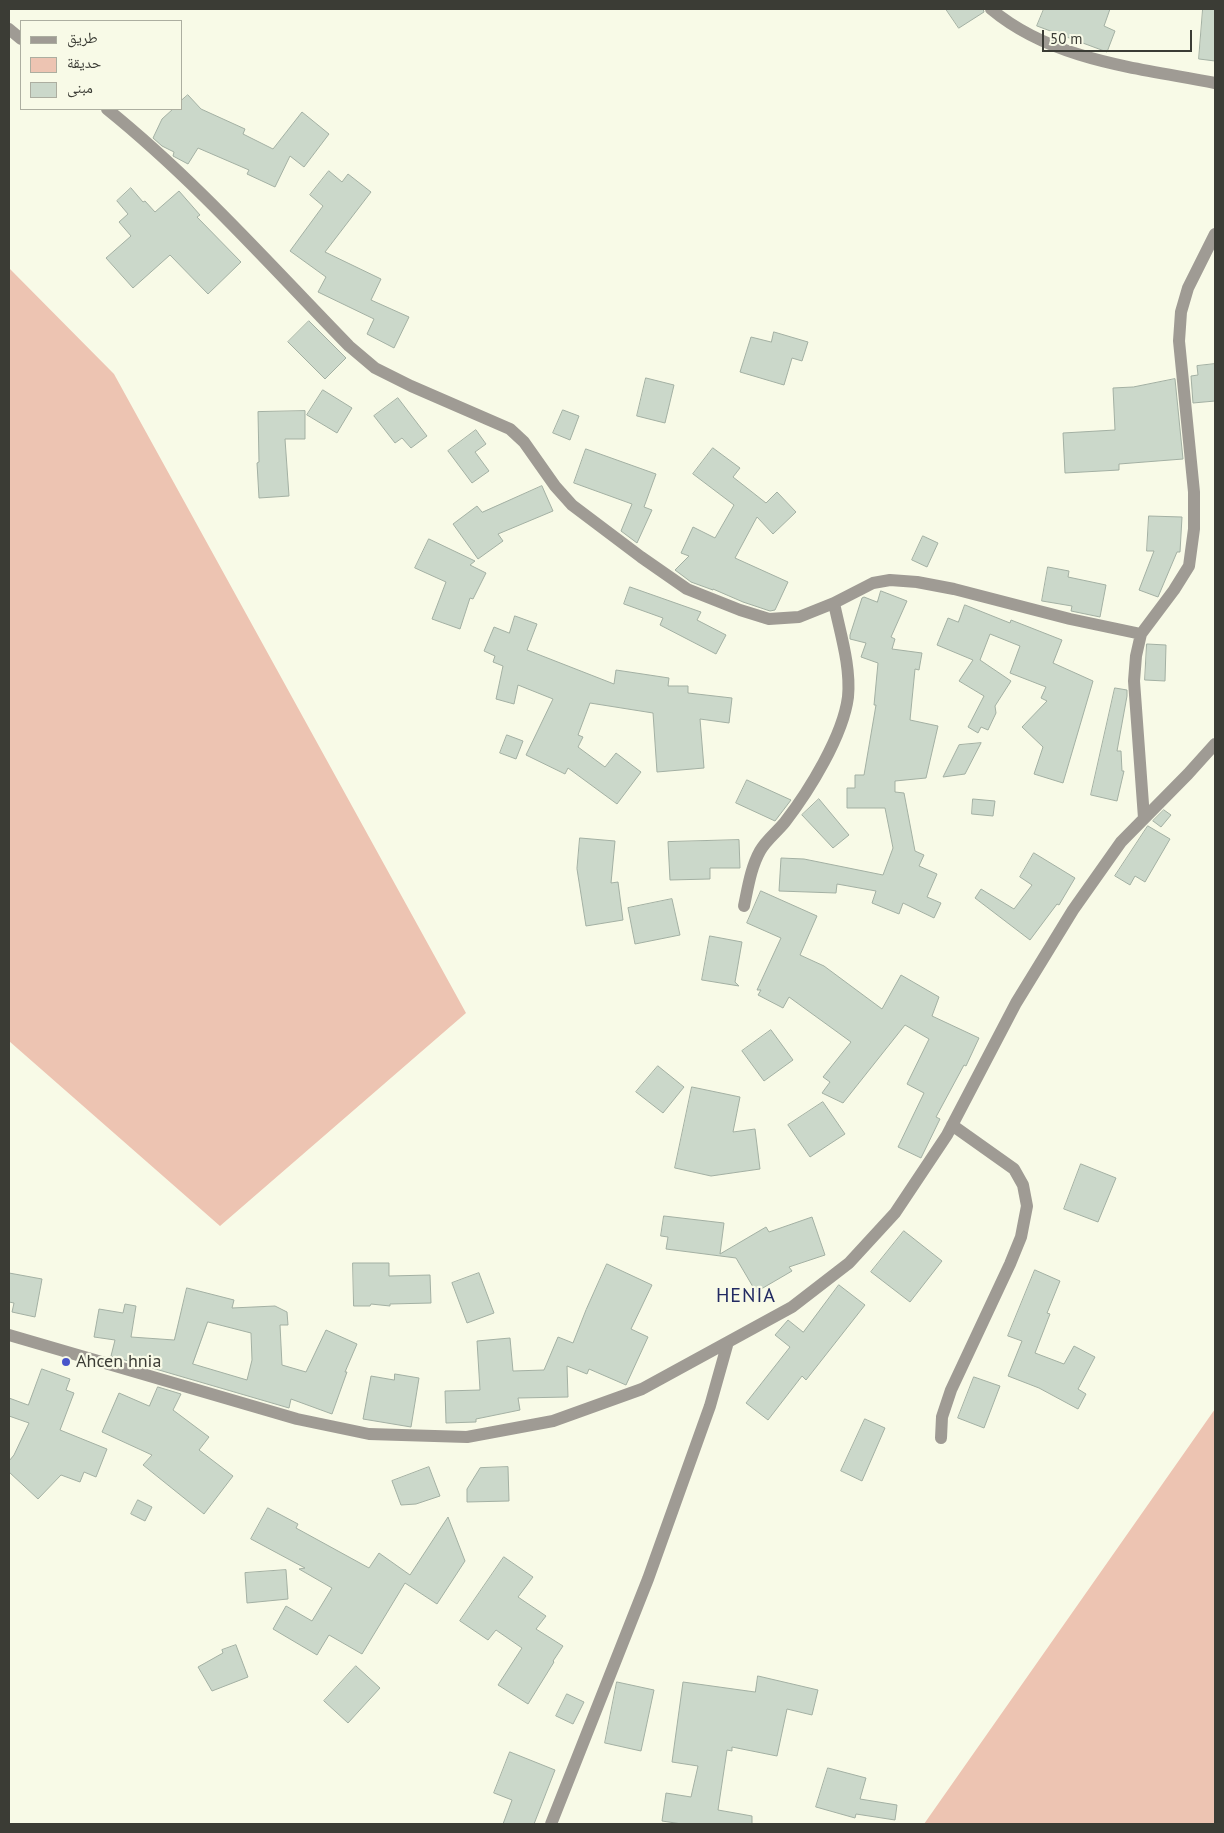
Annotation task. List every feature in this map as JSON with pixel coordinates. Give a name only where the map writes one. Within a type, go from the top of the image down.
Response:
[{"type":"street","points":[[991,9],[1003,19],[1048,44],[1100,62],[1215,83]]},
{"type":"street","points":[[9,29],[20,38]]},
{"type":"street","points":[[109,110],[145,139],[190,181],[348,346],[375,368],[411,386],[510,429],[524,442],[555,486],[572,505],[687,589],[769,619],[799,617],[834,603],[873,583],[890,580],[917,582],[954,589],[1070,619],[1141,634]]},
{"type":"street","points":[[1144,818],[1134,681],[1136,656],[1141,634],[1174,590],[1189,566],[1194,529],[1194,492],[1179,341],[1181,312],[1188,288],[1215,234]]},
{"type":"street","points":[[744,906],[754,862],[761,848],[790,814],[831,749],[840,727],[848,698],[848,676],[834,603]]},
{"type":"street","points":[[9,1335],[306,1420],[369,1434],[467,1437],[553,1421],[642,1389],[792,1307],[849,1263],[895,1213],[952,1125],[1016,1003],[1073,910],[1121,842],[1215,744]]},
{"type":"street","points":[[941,1438],[942,1416],[951,1390],[1010,1264],[1021,1236],[1026,1206],[1024,1185],[1014,1169],[952,1125]]},
{"type":"street","points":[[551,1824],[648,1579],[710,1406],[728,1342]]},
{"type":"green space","points":[[9,268],[114,374],[466,1013],[220,1226],[9,1041]]},
{"type":"green space","points":[[1215,1409],[1215,1824],[924,1824]]},
{"type":"building","points":[[946,9],[983,9],[984,12],[959,28]]},
{"type":"building","points":[[1044,9],[1110,9],[1104,26],[1115,31],[1107,52],[1037,26]]},
{"type":"building","points":[[1203,9],[1215,9],[1215,61],[1199,59]]},
{"type":"building","points":[[188,95],[201,109],[245,129],[243,134],[273,149],[302,112],[329,134],[304,167],[290,156],[275,187],[247,174],[249,170],[198,148],[188,164],[173,156],[174,152],[162,146],[153,138],[162,119],[172,110],[182,110],[182,100]]},
{"type":"building","points":[[329,171],[342,182],[348,174],[371,192],[325,252],[381,279],[371,300],[409,317],[394,348],[367,334],[374,319],[318,292],[326,277],[290,251],[323,206],[310,195]]},
{"type":"building","points":[[131,188],[155,212],[179,191],[200,215],[197,217],[241,262],[208,294],[170,255],[133,288],[106,258],[131,236],[119,222],[128,214],[117,201]]},
{"type":"building","points":[[309,321],[346,358],[325,379],[288,342]]},
{"type":"building","points":[[774,332],[808,342],[802,361],[792,358],[784,385],[740,372],[751,337],[771,342]]},
{"type":"building","points":[[1215,364],[1215,401],[1193,403],[1191,376],[1198,375],[1197,366]]},
{"type":"building","points":[[646,378],[674,385],[665,423],[637,416]]},
{"type":"building","points":[[1175,379],[1183,459],[1119,464],[1119,470],[1065,473],[1063,433],[1115,430],[1113,388],[1133,387]]},
{"type":"building","points":[[323,390],[352,408],[337,433],[307,415]]},
{"type":"building","points":[[398,398],[427,436],[411,448],[402,438],[395,443],[374,416]]},
{"type":"building","points":[[563,410],[579,416],[570,440],[553,433]]},
{"type":"building","points":[[305,411],[305,439],[285,439],[289,496],[259,498],[257,463],[259,462],[258,412]]},
{"type":"building","points":[[476,430],[486,444],[475,452],[489,471],[472,483],[448,451]]},
{"type":"building","points":[[713,448],[740,468],[733,477],[766,503],[777,492],[796,512],[773,534],[757,517],[735,558],[788,582],[775,610],[770,611],[743,602],[691,582],[675,570],[689,556],[681,553],[693,527],[715,538],[734,505],[693,474]]},
{"type":"building","points":[[586,449],[656,474],[644,507],[652,510],[637,543],[621,531],[632,504],[574,483]]},
{"type":"building","points":[[542,486],[553,511],[498,534],[503,541],[478,559],[453,524],[477,506],[482,512]]},
{"type":"building","points":[[1149,516],[1182,517],[1180,552],[1177,552],[1158,597],[1139,590],[1154,551],[1147,551]]},
{"type":"building","points":[[923,536],[938,543],[927,567],[912,560]]},
{"type":"building","points":[[429,539],[475,561],[470,565],[486,573],[473,599],[470,598],[460,629],[432,619],[446,582],[415,568]]},
{"type":"building","points":[[1048,567],[1069,571],[1068,577],[1106,585],[1100,617],[1071,611],[1072,606],[1042,601]]},
{"type":"building","points":[[630,587],[701,612],[697,620],[726,635],[716,654],[660,625],[663,618],[624,604]]},
{"type":"building","points":[[881,591],[907,601],[891,637],[895,639],[892,649],[922,653],[919,670],[915,669],[910,720],[938,726],[926,778],[895,781],[895,792],[904,793],[915,851],[924,855],[919,866],[937,874],[927,897],[941,903],[934,918],[903,903],[899,914],[872,903],[876,891],[837,884],[836,893],[779,891],[781,858],[804,859],[883,875],[893,848],[885,808],[847,808],[847,788],[855,788],[855,775],[864,775],[876,705],[874,705],[878,663],[861,657],[866,643],[850,639],[850,635],[862,598],[877,602]]},
{"type":"building","points":[[965,605],[1010,623],[1011,620],[1062,640],[1053,663],[1093,681],[1063,783],[1034,774],[1043,747],[1022,727],[1047,701],[1041,698],[1046,687],[1010,673],[1020,646],[990,634],[980,660],[1011,681],[995,706],[996,713],[988,730],[981,727],[978,733],[968,727],[984,696],[959,681],[973,660],[937,645],[948,618],[958,622]]},
{"type":"building","points":[[515,616],[537,624],[527,650],[614,684],[616,670],[669,678],[668,686],[688,686],[688,693],[732,698],[729,723],[700,719],[704,768],[657,772],[653,713],[590,703],[578,735],[583,737],[578,747],[605,767],[616,753],[641,772],[617,804],[568,768],[565,774],[526,755],[553,699],[518,685],[514,704],[496,699],[503,666],[493,662],[495,656],[484,651],[494,627],[509,633]]},
{"type":"building","points":[[1147,644],[1166,645],[1165,681],[1145,680]]},
{"type":"building","points":[[1115,688],[1127,690],[1117,751],[1121,751],[1122,771],[1124,771],[1117,801],[1091,795]]},
{"type":"building","points":[[507,735],[523,741],[516,759],[500,753]]},
{"type":"building","points":[[981,743],[965,774],[943,777],[959,745]]},
{"type":"building","points":[[747,780],[791,800],[775,821],[736,803]]},
{"type":"building","points":[[819,799],[849,835],[833,848],[802,815]]},
{"type":"building","points":[[973,799],[995,801],[993,816],[972,814]]},
{"type":"building","points":[[1164,810],[1171,815],[1161,827],[1153,821]]},
{"type":"building","points":[[1148,826],[1170,839],[1145,882],[1135,876],[1130,885],[1115,876]]},
{"type":"building","points":[[580,838],[615,841],[611,883],[618,882],[623,920],[586,926],[577,869]]},
{"type":"building","points":[[739,840],[740,868],[710,868],[710,879],[670,880],[668,842]]},
{"type":"building","points":[[1034,853],[1075,878],[1059,905],[1057,904],[1030,940],[975,898],[981,889],[1014,909],[1032,885],[1020,877]]},
{"type":"building","points":[[761,891],[817,916],[800,955],[824,966],[882,1009],[901,975],[939,997],[932,1016],[979,1038],[966,1066],[964,1065],[936,1117],[940,1119],[921,1158],[898,1147],[924,1093],[907,1084],[929,1039],[905,1025],[843,1103],[822,1093],[830,1082],[823,1077],[851,1042],[789,997],[783,1008],[758,995],[761,990],[757,990],[781,938],[747,923]]},
{"type":"building","points":[[672,899],[680,935],[635,944],[628,908]]},
{"type":"building","points":[[710,936],[742,942],[735,982],[739,986],[702,980]]},
{"type":"building","points":[[771,1030],[793,1060],[764,1081],[742,1051]]},
{"type":"building","points":[[658,1066],[684,1087],[663,1113],[636,1092]]},
{"type":"building","points":[[692,1087],[740,1097],[733,1132],[755,1129],[760,1169],[711,1176],[675,1168]]},
{"type":"building","points":[[823,1102],[845,1134],[810,1157],[788,1125]]},
{"type":"building","points":[[1081,1164],[1116,1178],[1098,1222],[1064,1209]]},
{"type":"building","points":[[664,1216],[724,1223],[720,1254],[766,1227],[769,1232],[812,1217],[825,1255],[789,1267],[792,1271],[756,1292],[736,1258],[666,1249],[668,1237],[661,1236]]},
{"type":"building","points":[[904,1231],[942,1261],[910,1302],[871,1272]]},
{"type":"building","points":[[353,1263],[389,1263],[389,1276],[430,1275],[431,1303],[354,1306]]},
{"type":"building","points":[[607,1264],[652,1285],[631,1329],[648,1337],[626,1385],[589,1369],[587,1374],[567,1366],[568,1397],[518,1398],[520,1410],[476,1419],[476,1422],[446,1423],[445,1391],[480,1390],[477,1341],[510,1338],[513,1371],[544,1370],[558,1337],[573,1343]]},
{"type":"building","points":[[1035,1270],[1060,1281],[1047,1313],[1050,1314],[1035,1353],[1064,1364],[1074,1346],[1095,1357],[1078,1389],[1086,1394],[1078,1409],[1039,1388],[1008,1376],[1022,1341],[1008,1336]]},
{"type":"building","points":[[9,1273],[42,1279],[35,1317],[12,1312],[14,1303],[9,1302]]},
{"type":"building","points":[[479,1273],[494,1313],[467,1323],[452,1283]]},
{"type":"building","points":[[839,1285],[865,1305],[806,1380],[802,1376],[768,1420],[746,1403],[790,1347],[775,1335],[788,1320],[803,1332]]},
{"type":"building","points":[[187,1288],[234,1300],[232,1308],[275,1306],[287,1312],[288,1325],[280,1325],[282,1365],[306,1372],[326,1330],[357,1344],[345,1372],[347,1372],[332,1414],[291,1399],[289,1408],[111,1356],[115,1340],[94,1337],[99,1309],[123,1313],[125,1304],[136,1306],[131,1337],[174,1340]],"holes":[[[208,1322],[251,1333],[252,1360],[247,1380],[193,1364]]]},
{"type":"building","points":[[42,1369],[70,1379],[66,1390],[74,1393],[60,1430],[107,1449],[96,1477],[84,1472],[80,1482],[61,1475],[38,1499],[9,1472],[9,1461],[14,1455],[29,1423],[9,1416],[9,1398],[28,1405]]},
{"type":"building","points":[[395,1374],[419,1378],[411,1427],[363,1419],[371,1376],[394,1380]]},
{"type":"building","points":[[974,1377],[1000,1386],[984,1428],[958,1418]]},
{"type":"building","points":[[158,1387],[181,1394],[173,1410],[209,1437],[199,1450],[233,1476],[204,1514],[143,1465],[152,1455],[102,1432],[119,1393],[149,1406]]},
{"type":"building","points":[[865,1419],[885,1428],[862,1481],[841,1471]]},
{"type":"building","points":[[429,1467],[440,1496],[416,1504],[401,1505],[392,1481]]},
{"type":"building","points":[[508,1467],[509,1501],[467,1502],[467,1489],[480,1468]]},
{"type":"building","points":[[138,1500],[152,1507],[145,1521],[131,1514]]},
{"type":"building","points":[[268,1508],[298,1524],[296,1528],[369,1568],[379,1553],[410,1575],[448,1517],[465,1561],[437,1604],[405,1583],[362,1654],[329,1635],[317,1655],[273,1629],[286,1606],[312,1621],[332,1588],[299,1569],[305,1568],[251,1539]]},
{"type":"building","points":[[504,1557],[533,1577],[518,1597],[546,1616],[536,1629],[563,1646],[528,1704],[498,1685],[522,1648],[496,1630],[488,1640],[460,1621]]},
{"type":"building","points":[[286,1570],[288,1599],[247,1603],[245,1573]]},
{"type":"building","points":[[236,1645],[248,1677],[212,1691],[198,1667],[223,1653],[222,1650]]},
{"type":"building","points":[[356,1666],[380,1688],[348,1723],[324,1701]]},
{"type":"building","points":[[758,1676],[818,1690],[812,1715],[787,1709],[777,1756],[732,1747],[732,1751],[727,1750],[718,1810],[752,1816],[752,1824],[682,1824],[662,1821],[666,1793],[691,1797],[698,1766],[672,1762],[683,1682],[755,1692]]},
{"type":"building","points":[[617,1682],[654,1690],[641,1751],[605,1743]]},
{"type":"building","points":[[567,1694],[584,1702],[573,1724],[556,1716]]},
{"type":"building","points":[[510,1752],[555,1770],[534,1824],[503,1824],[512,1800],[494,1793]]},
{"type":"building","points":[[828,1768],[866,1778],[860,1799],[897,1805],[895,1820],[856,1814],[855,1818],[816,1807]]},
{"type":"place","name":"Ahcen hnia","points":[[66,1362]]},
{"type":"district","name":"HENIA","points":[[746,1296]]}]
